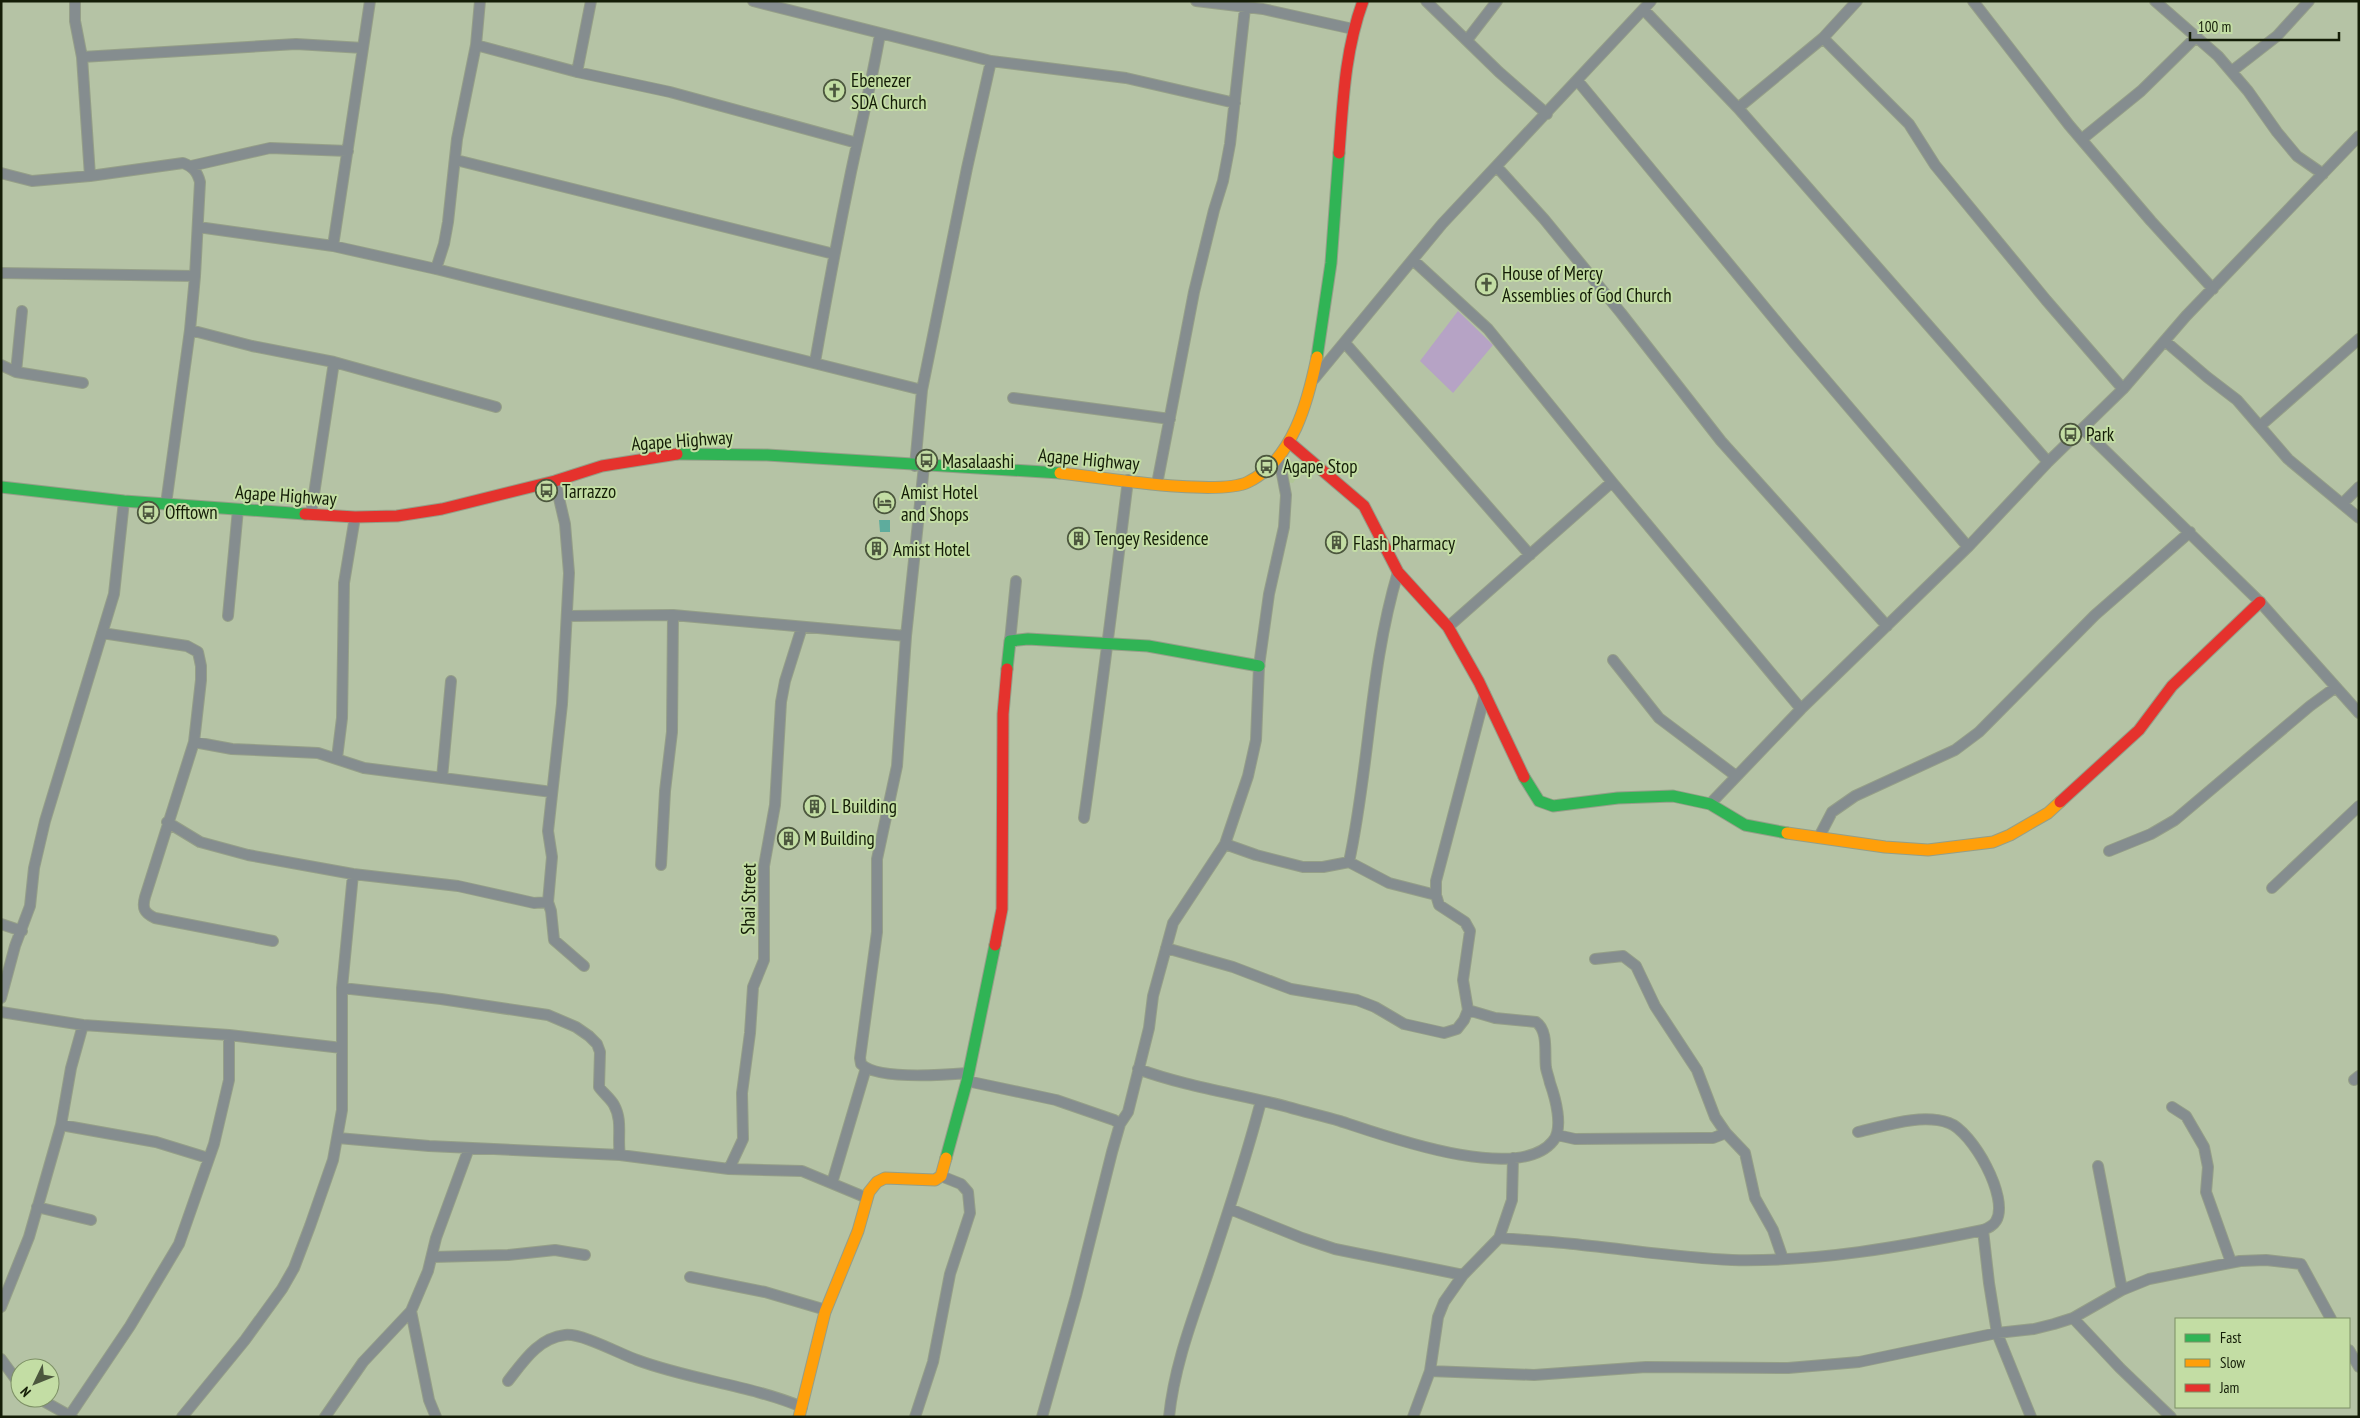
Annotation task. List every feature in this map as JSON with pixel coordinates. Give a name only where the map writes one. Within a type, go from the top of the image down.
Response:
[{"type":"street","points":[[75,1],[75,21],[82,57],[90,176]]},
{"type":"street","points":[[333,246],[370,1]]},
{"type":"street","points":[[436,269],[447,230],[457,139],[476,45],[480,1]]},
{"type":"street","points":[[577,72],[591,1]]},
{"type":"street","points":[[753,1],[992,61],[1126,78],[1235,103]]},
{"type":"street","points":[[1196,1],[1263,9],[1353,29]]},
{"type":"street","name":"Agape Highway","points":[[1,486],[124,501],[355,517],[416,514],[555,481],[602,466],[672,454],[767,455],[920,466],[1035,471],[1214,489],[1233,487],[1257,478],[1279,458],[1299,420],[1312,382],[1326,306],[1345,78],[1353,29],[1363,1]]},
{"type":"street","points":[[1426,1],[1499,72],[1547,114]]},
{"type":"street","points":[[1467,40],[1497,1]]},
{"type":"street","points":[[1312,382],[1464,199],[1497,167],[1651,1]]},
{"type":"street","points":[[1738,108],[1823,38],[1857,1]]},
{"type":"street","points":[[1973,1],[2082,139],[2151,221],[2213,289]]},
{"type":"street","points":[[2155,1],[2197,36],[2232,71],[2276,132],[2298,156],[2323,174]]},
{"type":"street","points":[[2232,71],[2277,36],[2309,1]]},
{"type":"street","points":[[1158,484],[1194,292],[1214,210],[1223,182],[1235,103],[1245,8]]},
{"type":"street","points":[[1644,10],[1738,108],[2048,462]]},
{"type":"street","points":[[815,362],[834,254],[857,143],[870,92],[880,34]]},
{"type":"street","points":[[2082,139],[2141,91],[2197,36]]},
{"type":"street","points":[[1823,38],[1909,124],[1935,165],[2046,300],[2123,389]]},
{"type":"street","points":[[82,57],[296,44],[363,48]]},
{"type":"street","points":[[476,45],[577,72],[670,92],[857,143]]},
{"type":"street","points":[[992,61],[967,168],[922,390],[920,466],[923,523],[906,636],[897,766],[877,859],[877,932],[860,1058],[866,1068],[872,1071],[967,1077],[1056,1100],[1114,1120],[1120,1124]]},
{"type":"street","points":[[1577,80],[1795,344],[1968,547]]},
{"type":"street","points":[[1710,804],[1800,709],[1968,547],[2048,462],[2123,389],[2213,289],[2359,136]]},
{"type":"street","points":[[191,166],[270,148],[348,151]]},
{"type":"street","points":[[456,160],[834,254]]},
{"type":"street","points":[[1,173],[32,181],[90,176],[183,163],[191,166],[197,172],[200,182],[190,330],[166,504]]},
{"type":"street","points":[[1497,167],[1544,219],[1622,314],[1721,441],[1887,626]]},
{"type":"street","points":[[198,227],[333,246],[436,269],[922,390]]},
{"type":"street","points":[[1413,260],[1488,328],[1612,482],[1800,709]]},
{"type":"street","points":[[1,273],[195,276]]},
{"type":"street","points":[[16,372],[22,311]]},
{"type":"street","points":[[190,330],[252,346],[334,362],[496,407]]},
{"type":"street","points":[[2260,426],[2359,339]]},
{"type":"street","points":[[2165,341],[2237,400],[2288,459],[2359,518]]},
{"type":"street","points":[[1345,343],[1530,555]]},
{"type":"street","points":[[311,514],[334,362]]},
{"type":"street","points":[[1,365],[16,372],[82,383]]},
{"type":"street","points":[[1013,398],[1170,418]]},
{"type":"street","points":[[2083,429],[2260,602],[2359,713]]},
{"type":"street","points":[[1289,442],[1364,506],[1398,572],[1448,627],[1485,694],[1529,788],[1545,805],[1564,806],[1645,796],[1673,796],[1710,804],[1745,825],[1761,829],[1885,847],[1928,850],[1993,842],[2010,835],[2048,813],[2139,730],[2172,686],[2260,602]]},
{"type":"street","points":[[1042,1417],[1120,1124],[1128,1112],[1149,1028],[1153,996],[1173,923],[1225,844],[1248,776],[1256,740],[1259,666],[1270,586],[1284,527],[1286,496],[1279,458]]},
{"type":"street","points":[[1084,818],[1109,644],[1111,608],[1128,480]]},
{"type":"street","points":[[555,481],[561,500],[569,550],[568,616],[562,704],[548,831],[552,857],[548,902],[551,911],[554,940],[584,966]]},
{"type":"street","points":[[1448,627],[1612,482]]},
{"type":"street","points":[[2343,503],[2359,487]]},
{"type":"street","points":[[1,998],[15,946],[30,906],[34,868],[45,821],[114,594],[124,501]]},
{"type":"street","points":[[228,616],[238,509]]},
{"type":"street","points":[[337,758],[342,718],[344,583],[355,517]]},
{"type":"street","points":[[1819,837],[1832,812],[1856,796],[1955,750],[1979,732],[2095,615],[2190,532]]},
{"type":"street","points":[[1349,862],[1358,822],[1376,667],[1385,618],[1398,572]]},
{"type":"street","points":[[508,1381],[537,1347],[552,1339],[571,1335],[685,1376],[759,1392],[800,1412],[826,1310],[858,1230],[872,1186],[886,1176],[934,1182],[941,1176],[967,1077],[1002,909],[1004,714],[1016,581]]},
{"type":"street","points":[[568,616],[673,615],[906,636]]},
{"type":"street","points":[[661,865],[665,791],[672,732],[673,615]]},
{"type":"street","name":"Shai Street","points":[[728,1169],[743,1139],[742,1093],[750,1033],[753,987],[764,960],[764,866],[775,805],[781,702],[785,681],[802,627]]},
{"type":"street","points":[[102,633],[133,639],[172,642],[188,646],[198,652],[201,666],[194,742],[167,822],[145,897],[143,906],[145,912],[154,918],[273,941]]},
{"type":"street","points":[[1010,641],[1028,639],[1148,646],[1259,666]]},
{"type":"street","points":[[1613,660],[1659,718],[1736,776]]},
{"type":"street","points":[[442,778],[452,681]]},
{"type":"street","points":[[2109,851],[2151,834],[2176,820],[2310,706],[2336,687]]},
{"type":"street","points":[[1166,948],[1233,967],[1290,989],[1357,1000],[1404,1024],[1444,1033],[1457,1029],[1464,1020],[1468,1010],[1463,980],[1470,931],[1465,922],[1439,905],[1436,895],[1438,869],[1485,694]]},
{"type":"street","points":[[194,742],[232,748],[318,753],[364,768],[552,792]]},
{"type":"street","points":[[2272,888],[2359,806]]},
{"type":"street","points":[[167,822],[186,836],[215,847],[280,862],[353,874],[458,886],[534,903],[548,902]]},
{"type":"street","points":[[1225,844],[1256,855],[1303,867],[1323,867],[1349,862],[1389,883],[1436,895]]},
{"type":"street","points":[[182,1417],[245,1340],[282,1289],[294,1268],[325,1184],[338,1138],[342,1110],[342,988],[353,874]]},
{"type":"street","points":[[1,924],[22,931]]},
{"type":"street","points":[[1595,959],[1623,956],[1636,966],[1655,1006],[1690,1057],[1705,1087],[1715,1117],[1726,1134],[1745,1153],[1755,1198],[1773,1230],[1783,1259]]},
{"type":"street","points":[[342,988],[441,999],[548,1015],[576,1027],[589,1036],[600,1052],[599,1087],[614,1104],[619,1118],[618,1143],[620,1155]]},
{"type":"street","points":[[1138,1069],[1166,1080],[1337,1120],[1439,1152],[1513,1158],[1540,1151],[1553,1142],[1557,1136],[1555,1102],[1546,1070],[1543,1032],[1539,1024],[1536,1022],[1495,1018],[1468,1010]]},
{"type":"street","points":[[1,1012],[83,1025],[229,1035],[342,1048]]},
{"type":"street","points":[[1,1306],[29,1237],[60,1126],[71,1068],[83,1025]]},
{"type":"street","points":[[56,1408],[71,1416],[130,1326],[179,1244],[214,1144],[229,1080],[229,1035]]},
{"type":"street","points":[[832,1183],[866,1068]]},
{"type":"street","points":[[1169,1417],[1172,1390],[1180,1362],[1230,1209],[1261,1101]]},
{"type":"street","points":[[2172,1107],[2186,1116],[2204,1147],[2208,1167],[2206,1192],[2231,1262]]},
{"type":"street","points":[[1499,1238],[1582,1245],[1663,1255],[1732,1260],[1783,1259],[1882,1249],[1984,1230],[1990,1227],[1998,1216],[1997,1196],[1991,1178],[1967,1135],[1957,1127],[1947,1122],[1920,1120],[1858,1132]]},
{"type":"street","points":[[60,1126],[156,1142],[208,1158]]},
{"type":"street","points":[[1557,1136],[1575,1139],[1713,1138],[1726,1134]]},
{"type":"street","points":[[338,1138],[469,1148],[620,1155],[728,1169],[802,1171],[867,1198]]},
{"type":"street","points":[[325,1417],[363,1362],[410,1311],[433,1257],[436,1238],[469,1148]]},
{"type":"street","points":[[1414,1417],[1430,1371],[1438,1317],[1444,1302],[1463,1275],[1499,1238],[1512,1200],[1513,1158]]},
{"type":"street","points":[[2098,1166],[2122,1290]]},
{"type":"street","points":[[915,1417],[933,1362],[950,1274],[970,1212],[968,1192],[961,1184],[941,1176]]},
{"type":"street","points":[[37,1207],[91,1220]]},
{"type":"street","points":[[1230,1209],[1335,1249],[1463,1275]]},
{"type":"street","points":[[1984,1230],[1989,1283],[1997,1334],[2031,1417]]},
{"type":"street","points":[[433,1257],[508,1255],[555,1250],[585,1255]]},
{"type":"street","points":[[1430,1371],[1534,1375],[1646,1367],[1732,1367],[1748,1369],[1818,1367],[1859,1362],[1997,1334],[2034,1329],[2073,1318],[2122,1290],[2149,1279],[2231,1262],[2266,1260],[2301,1264],[2329,1318]]},
{"type":"street","points":[[690,1277],[765,1292],[826,1310]]},
{"type":"street","points":[[410,1311],[429,1400],[436,1417]]},
{"type":"street","points":[[2073,1318],[2120,1368],[2171,1417]]},
{"type":"street","points":[[2350,1352],[2359,1367]]},
{"type":"street","points":[[1,1359],[10,1371]]},
{"type":"shaded area","points":[[1458,311],[1493,345],[1453,393],[1420,361]]},
{"type":"shaded area","points":[[1290,460],[1298,470],[1297,477],[1293,483],[1287,482],[1284,466]]},
{"type":"water","points":[[879,520],[890,520],[890,532],[880,532]]},
{"type":"traffic: fast","points":[[1317,357],[1331,263],[1339,153]]},
{"type":"traffic: fast","points":[[677,454],[767,455],[1060,473]]},
{"type":"traffic: fast","points":[[1,487],[124,501],[305,514]]},
{"type":"traffic: fast","points":[[1007,669],[1010,641],[1028,639],[1148,646],[1259,666]]},
{"type":"traffic: fast","points":[[1524,777],[1539,801],[1553,806],[1618,798],[1673,796],[1710,804],[1745,825],[1787,833]]},
{"type":"traffic: fast","points":[[946,1158],[967,1081],[995,945]]},
{"type":"traffic: slow","points":[[1060,473],[1185,487],[1233,486],[1248,482],[1264,472],[1276,459],[1296,428],[1309,392],[1317,357]]},
{"type":"traffic: slow","points":[[1787,833],[1885,847],[1928,850],[1993,842],[2010,835],[2048,813],[2060,802]]},
{"type":"traffic: slow","points":[[799,1417],[825,1312],[858,1231],[869,1192],[877,1182],[885,1178],[935,1180],[941,1176],[946,1158]]},
{"type":"traffic: jam","points":[[1339,153],[1349,57],[1352,38],[1363,1]]},
{"type":"traffic: jam","points":[[1289,442],[1364,506],[1398,572],[1448,627],[1479,682],[1524,777]]},
{"type":"traffic: jam","points":[[305,514],[355,517],[397,516],[442,509],[555,481],[602,466],[677,454]]},
{"type":"traffic: jam","points":[[2060,802],[2139,730],[2172,686],[2260,602]]},
{"type":"traffic: jam","points":[[995,945],[1002,909],[1003,714],[1007,669]]},
{"type":"place","name":"Ebenezer SDA Church","points":[[835,91]]},
{"type":"place","name":"House of Mercy Assemblies of God Church","points":[[1486,284]]},
{"type":"place","name":"Park","points":[[2070,434]]},
{"type":"place","name":"Masalaashi","points":[[926,461]]},
{"type":"place","name":"Agape Stop","points":[[1267,466]]},
{"type":"place","name":"Tarrazzo","points":[[546,491]]},
{"type":"place","name":"Amist Hotel and Shops","points":[[885,503]]},
{"type":"place","name":"Offtown","points":[[149,512]]},
{"type":"place","name":"Tengey Residence","points":[[1078,538]]},
{"type":"place","name":"Flash Pharmacy","points":[[1337,543]]},
{"type":"place","name":"Amist Hotel","points":[[877,549]]},
{"type":"place","name":"L Building","points":[[815,806]]},
{"type":"place","name":"M Building","points":[[788,838]]}]
